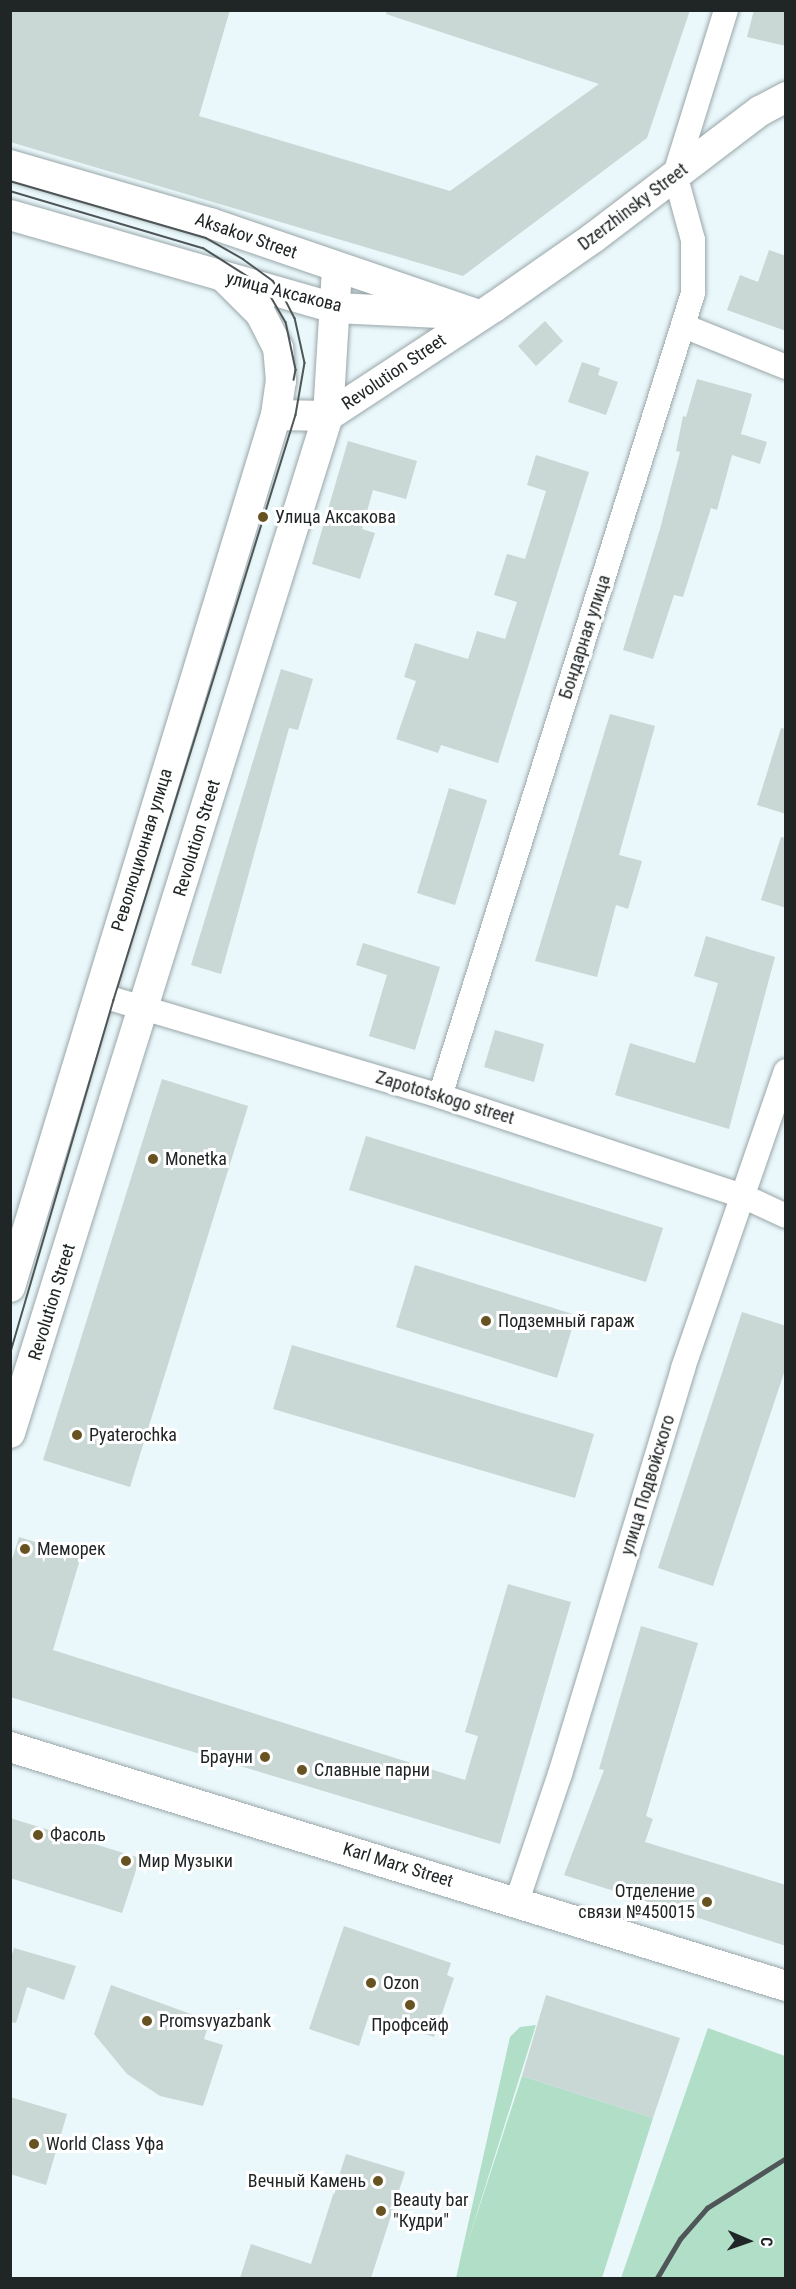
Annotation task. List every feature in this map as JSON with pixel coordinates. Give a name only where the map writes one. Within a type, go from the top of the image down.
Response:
[{"type":"street","points":[[675,174],[726,10]]},
{"type":"street","name":"Dzerzhinsky Street","points":[[478,315],[593,238],[760,111],[786,97]]},
{"type":"street","name":"Aksakov Street","points":[[10,165],[210,223],[478,315]]},
{"type":"street","name":"Бондарная улица","points":[[440,1096],[693,293],[693,240],[675,174]]},
{"type":"street","name":"улица Аксакова","points":[[10,215],[335,308],[478,315]]},
{"type":"street","points":[[276,414],[328,416],[337,268]]},
{"type":"street","name":"Революционная улица","points":[[10,1287],[276,414],[281,381],[278,348],[260,313],[211,274]]},
{"type":"street","name":"Revolution Street","points":[[10,1433],[328,416],[478,315]]},
{"type":"street","points":[[684,326],[786,367]]},
{"type":"street","name":"Zapototskogo street","points":[[99,995],[440,1096],[743,1196],[786,1216]]},
{"type":"street","name":"улица Подвойского","points":[[517,1901],[560,1774],[683,1368],[786,1071]]},
{"type":"street","name":"Karl Marx Street","points":[[10,1747],[517,1901],[786,1986]]},
{"type":"green space","points":[[536,2025],[466,2248],[522,2076],[653,2118],[602,2278],[456,2278],[510,2037],[520,2027]]},
{"type":"green space","points":[[708,2028],[785,2056],[785,2278],[621,2278]]},
{"type":"building","points":[[10,10],[230,10],[199,116],[450,191],[599,84],[386,14],[387,10],[690,10],[647,138],[463,276],[10,142]]},
{"type":"building","points":[[754,10],[786,10],[786,46],[747,37]]},
{"type":"building","points":[[769,250],[786,256],[786,331],[727,310],[740,275],[758,282]]},
{"type":"building","points":[[545,321],[563,341],[536,366],[518,346]]},
{"type":"building","points":[[582,362],[600,368],[598,375],[618,382],[606,415],[568,402]]},
{"type":"building","points":[[697,379],[752,394],[741,434],[767,442],[760,464],[732,455],[717,510],[711,508],[683,597],[674,595],[653,659],[623,650],[660,529],[680,452],[676,451],[683,416],[686,417]]},
{"type":"building","points":[[348,441],[417,461],[406,499],[373,490],[362,529],[375,533],[360,579],[312,564]]},
{"type":"building","points":[[536,455],[589,472],[498,763],[441,745],[438,753],[396,739],[416,681],[404,677],[415,643],[468,659],[477,631],[505,639],[517,602],[494,595],[507,554],[525,559],[546,491],[527,485]]},
{"type":"building","points":[[281,669],[313,679],[298,730],[289,728],[221,974],[191,965]]},
{"type":"building","points":[[610,714],[655,726],[619,855],[642,861],[628,909],[616,905],[597,977],[535,961]]},
{"type":"building","points":[[781,728],[786,729],[786,814],[757,805]]},
{"type":"building","points":[[449,788],[487,800],[455,905],[417,893]]},
{"type":"building","points":[[781,837],[786,838],[786,908],[761,900]]},
{"type":"building","points":[[706,936],[775,957],[729,1129],[615,1095],[630,1043],[695,1063],[718,983],[694,976]]},
{"type":"building","points":[[363,943],[440,967],[415,1050],[369,1036],[387,975],[356,965]]},
{"type":"building","points":[[495,1030],[544,1044],[534,1082],[484,1067]]},
{"type":"building","points":[[162,1079],[248,1106],[130,1487],[43,1460]]},
{"type":"building","points":[[366,1136],[663,1228],[646,1282],[349,1190]]},
{"type":"building","name":"Подземный гараж","points":[[415,1265],[576,1315],[557,1378],[396,1327]]},
{"type":"building","points":[[742,1312],[786,1326],[786,1367],[713,1586],[658,1568]]},
{"type":"building","points":[[292,1345],[594,1434],[575,1498],[273,1409]]},
{"type":"building","points":[[19,1537],[81,1556],[53,1650],[465,1780],[478,1736],[465,1732],[508,1584],[571,1602],[500,1844],[10,1697],[10,1566]]},
{"type":"building","points":[[641,1626],[698,1643],[646,1816],[653,1819],[645,1842],[786,1885],[786,1946],[564,1875],[604,1770],[599,1769]]},
{"type":"building","points":[[10,1818],[140,1858],[122,1913],[10,1878]]},
{"type":"building","points":[[344,1926],[451,1963],[447,1975],[454,1978],[434,2037],[369,2015],[359,2046],[309,2029]]},
{"type":"building","points":[[14,1948],[76,1966],[64,2000],[27,1987],[16,2023],[10,2022],[10,1961]]},
{"type":"building","points":[[111,1985],[210,2021],[204,2039],[223,2045],[203,2106],[160,2096],[127,2074],[94,2034]]},
{"type":"building","points":[[546,1995],[680,2038],[653,2118],[522,2076]]},
{"type":"building","name":"World Class Уфа","points":[[10,2097],[67,2114],[46,2185],[10,2174]]},
{"type":"building","points":[[346,2154],[405,2172],[371,2278],[240,2278],[251,2244],[311,2264]]},
{"type":"tram line","points":[[10,181],[206,238],[243,259],[273,281],[282,293],[295,318],[305,363],[296,415],[114,1000],[10,1356]]},
{"type":"tram line","points":[[10,191],[203,248],[266,288],[286,322],[296,370],[294,380]]},
{"type":"railway","points":[[657,2278],[680,2239],[707,2208],[786,2158]]},
{"type":"place","name":"Улица Аксакова","points":[[263,517]]},
{"type":"place","name":"Monetka","points":[[153,1159]]},
{"type":"place","name":"Подземный гараж","points":[[486,1321]]},
{"type":"place","name":"Pyaterochka","points":[[77,1435]]},
{"type":"place","name":"Меморек","points":[[25,1549]]},
{"type":"place","name":"Брауни","points":[[265,1757]]},
{"type":"place","name":"Славные парни","points":[[302,1770]]},
{"type":"place","name":"Фасоль","points":[[38,1835]]},
{"type":"place","name":"Мир Музыки","points":[[126,1861]]},
{"type":"place","name":"Отделение связи №450015","points":[[707,1902]]},
{"type":"place","name":"Ozon","points":[[371,1983]]},
{"type":"place","name":"Профсейф","points":[[410,2005]]},
{"type":"place","name":"Promsvyazbank","points":[[147,2021]]},
{"type":"place","name":"World Class Уфа","points":[[34,2144]]},
{"type":"place","name":"Вечный Камень","points":[[378,2181]]},
{"type":"place","name":"Beauty bar \"Кудри\"","points":[[381,2211]]}]
